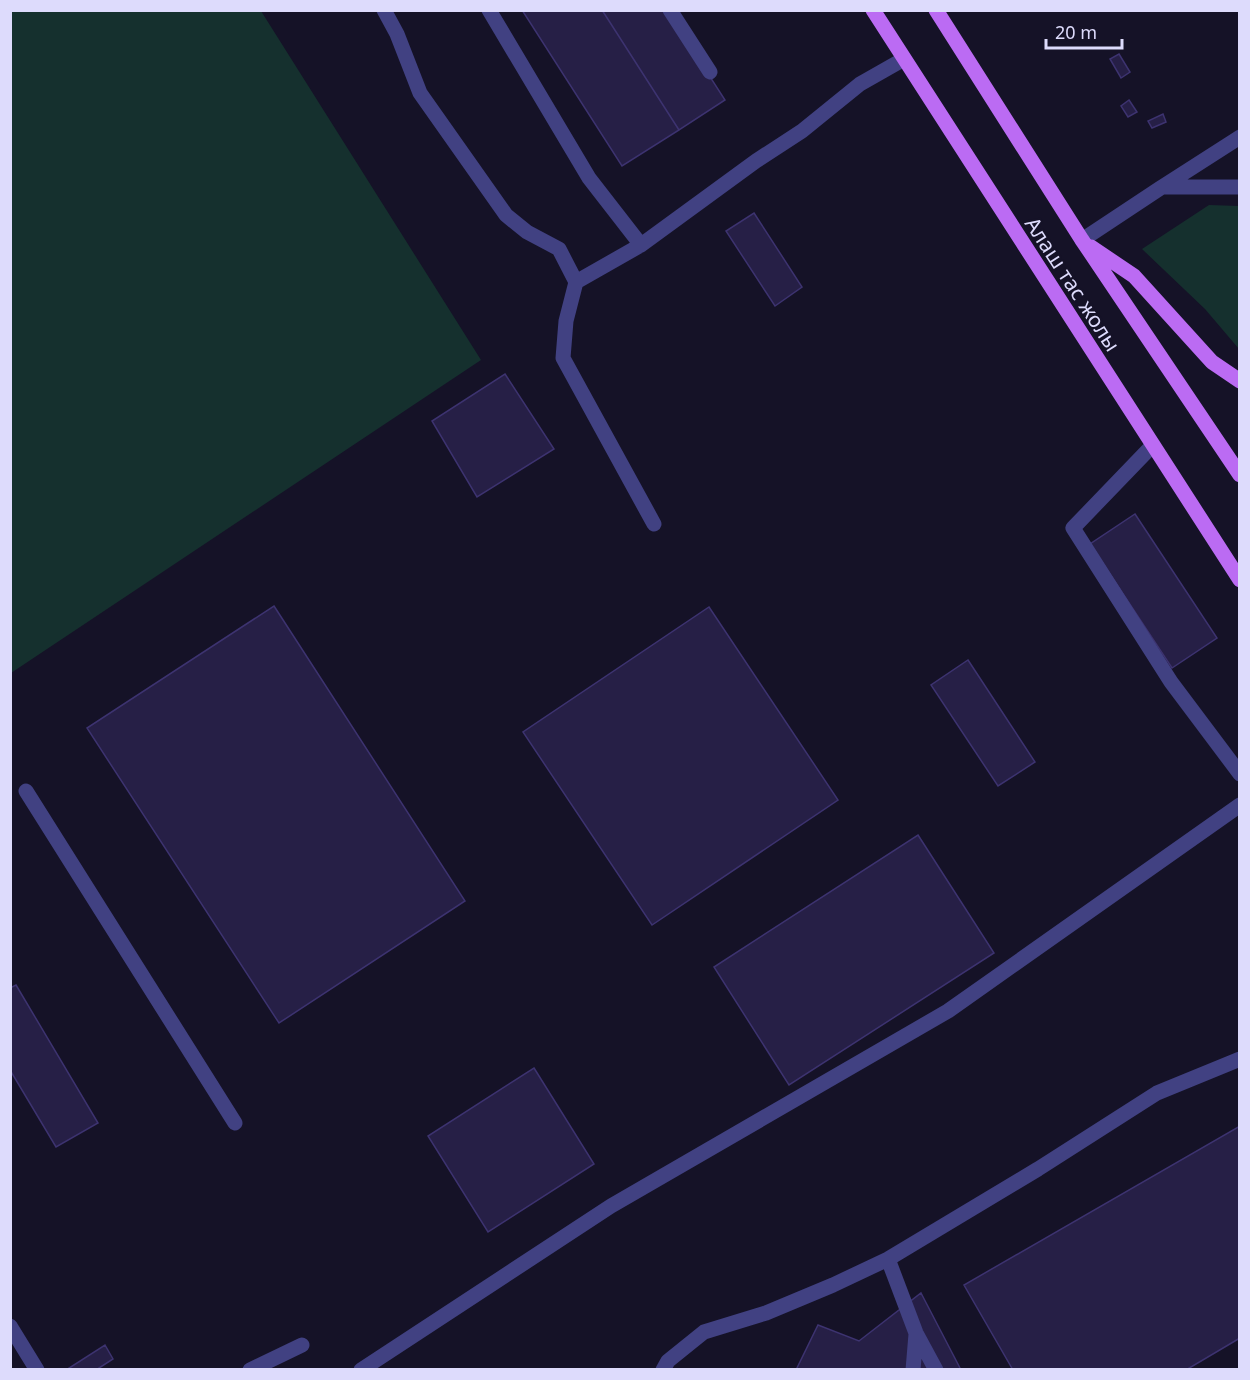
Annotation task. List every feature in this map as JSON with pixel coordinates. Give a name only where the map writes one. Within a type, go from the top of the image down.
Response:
[{"type":"main road","name":"Алаш тас жолы","points":[[873,10],[1239,580]]},
{"type":"main road","name":"Алаш тас жолы","points":[[936,10],[1083,241],[1239,475]]},
{"type":"main road","points":[[1083,241],[1134,276],[1212,362],[1239,381]]},
{"type":"lane","points":[[384,10],[397,34],[420,93],[506,215],[527,232],[559,249],[576,282],[566,321],[563,358],[654,524]]},
{"type":"lane","points":[[489,10],[589,178],[641,245]]},
{"type":"lane","points":[[670,10],[710,72]]},
{"type":"lane","points":[[576,282],[641,245],[756,161],[802,131],[860,84],[904,59]]},
{"type":"lane","points":[[1083,241],[1239,137]]},
{"type":"lane","points":[[1162,187],[1239,187]]},
{"type":"lane","points":[[1152,446],[1072,528],[1171,682],[1239,774]]},
{"type":"lane","points":[[26,791],[235,1123]]},
{"type":"lane","points":[[361,1370],[611,1206],[948,1011],[1239,805]]},
{"type":"lane","points":[[663,1370],[668,1361],[704,1332],[766,1313],[833,1286],[888,1259],[1038,1169],[1157,1093],[1239,1059]]},
{"type":"lane","points":[[888,1259],[916,1333],[936,1370]]},
{"type":"lane","points":[[10,1326],[37,1370]]},
{"type":"lane","points":[[913,1370],[916,1333]]},
{"type":"lane","points":[[250,1370],[302,1345]]},
{"type":"green space","points":[[11,10],[261,11],[481,360],[11,673]]},
{"type":"green space","points":[[1209,205],[1239,206],[1239,349],[1205,309],[1142,249]]},
{"type":"building","points":[[522,10],[602,10],[679,130],[622,166]]},
{"type":"building","points":[[602,10],[667,10],[725,100],[679,130]]},
{"type":"building","points":[[1119,54],[1130,72],[1121,78],[1110,59]]},
{"type":"building","points":[[1129,100],[1137,112],[1128,117],[1121,106]]},
{"type":"building","points":[[1163,114],[1166,122],[1152,128],[1148,121]]},
{"type":"building","points":[[754,213],[802,287],[775,306],[726,231]]},
{"type":"building","points":[[505,374],[554,449],[477,497],[432,421]]},
{"type":"building","points":[[1135,514],[1217,638],[1172,668],[1090,544]]},
{"type":"building","points":[[274,606],[465,901],[279,1023],[87,728]]},
{"type":"building","points":[[709,607],[838,800],[652,925],[523,732]]},
{"type":"building","points":[[968,660],[1035,762],[998,786],[931,685]]},
{"type":"building","points":[[918,835],[994,953],[789,1085],[714,967]]},
{"type":"building","points":[[16,985],[98,1123],[56,1147],[10,1070],[10,988]]},
{"type":"building","points":[[534,1068],[594,1164],[488,1232],[428,1136]]},
{"type":"building","points":[[1240,1126],[1240,1338],[1186,1370],[1013,1370],[964,1285]]},
{"type":"building","points":[[921,1293],[961,1370],[796,1370],[818,1325],[859,1341]]},
{"type":"building","points":[[105,1345],[113,1359],[96,1370],[66,1370]]}]
